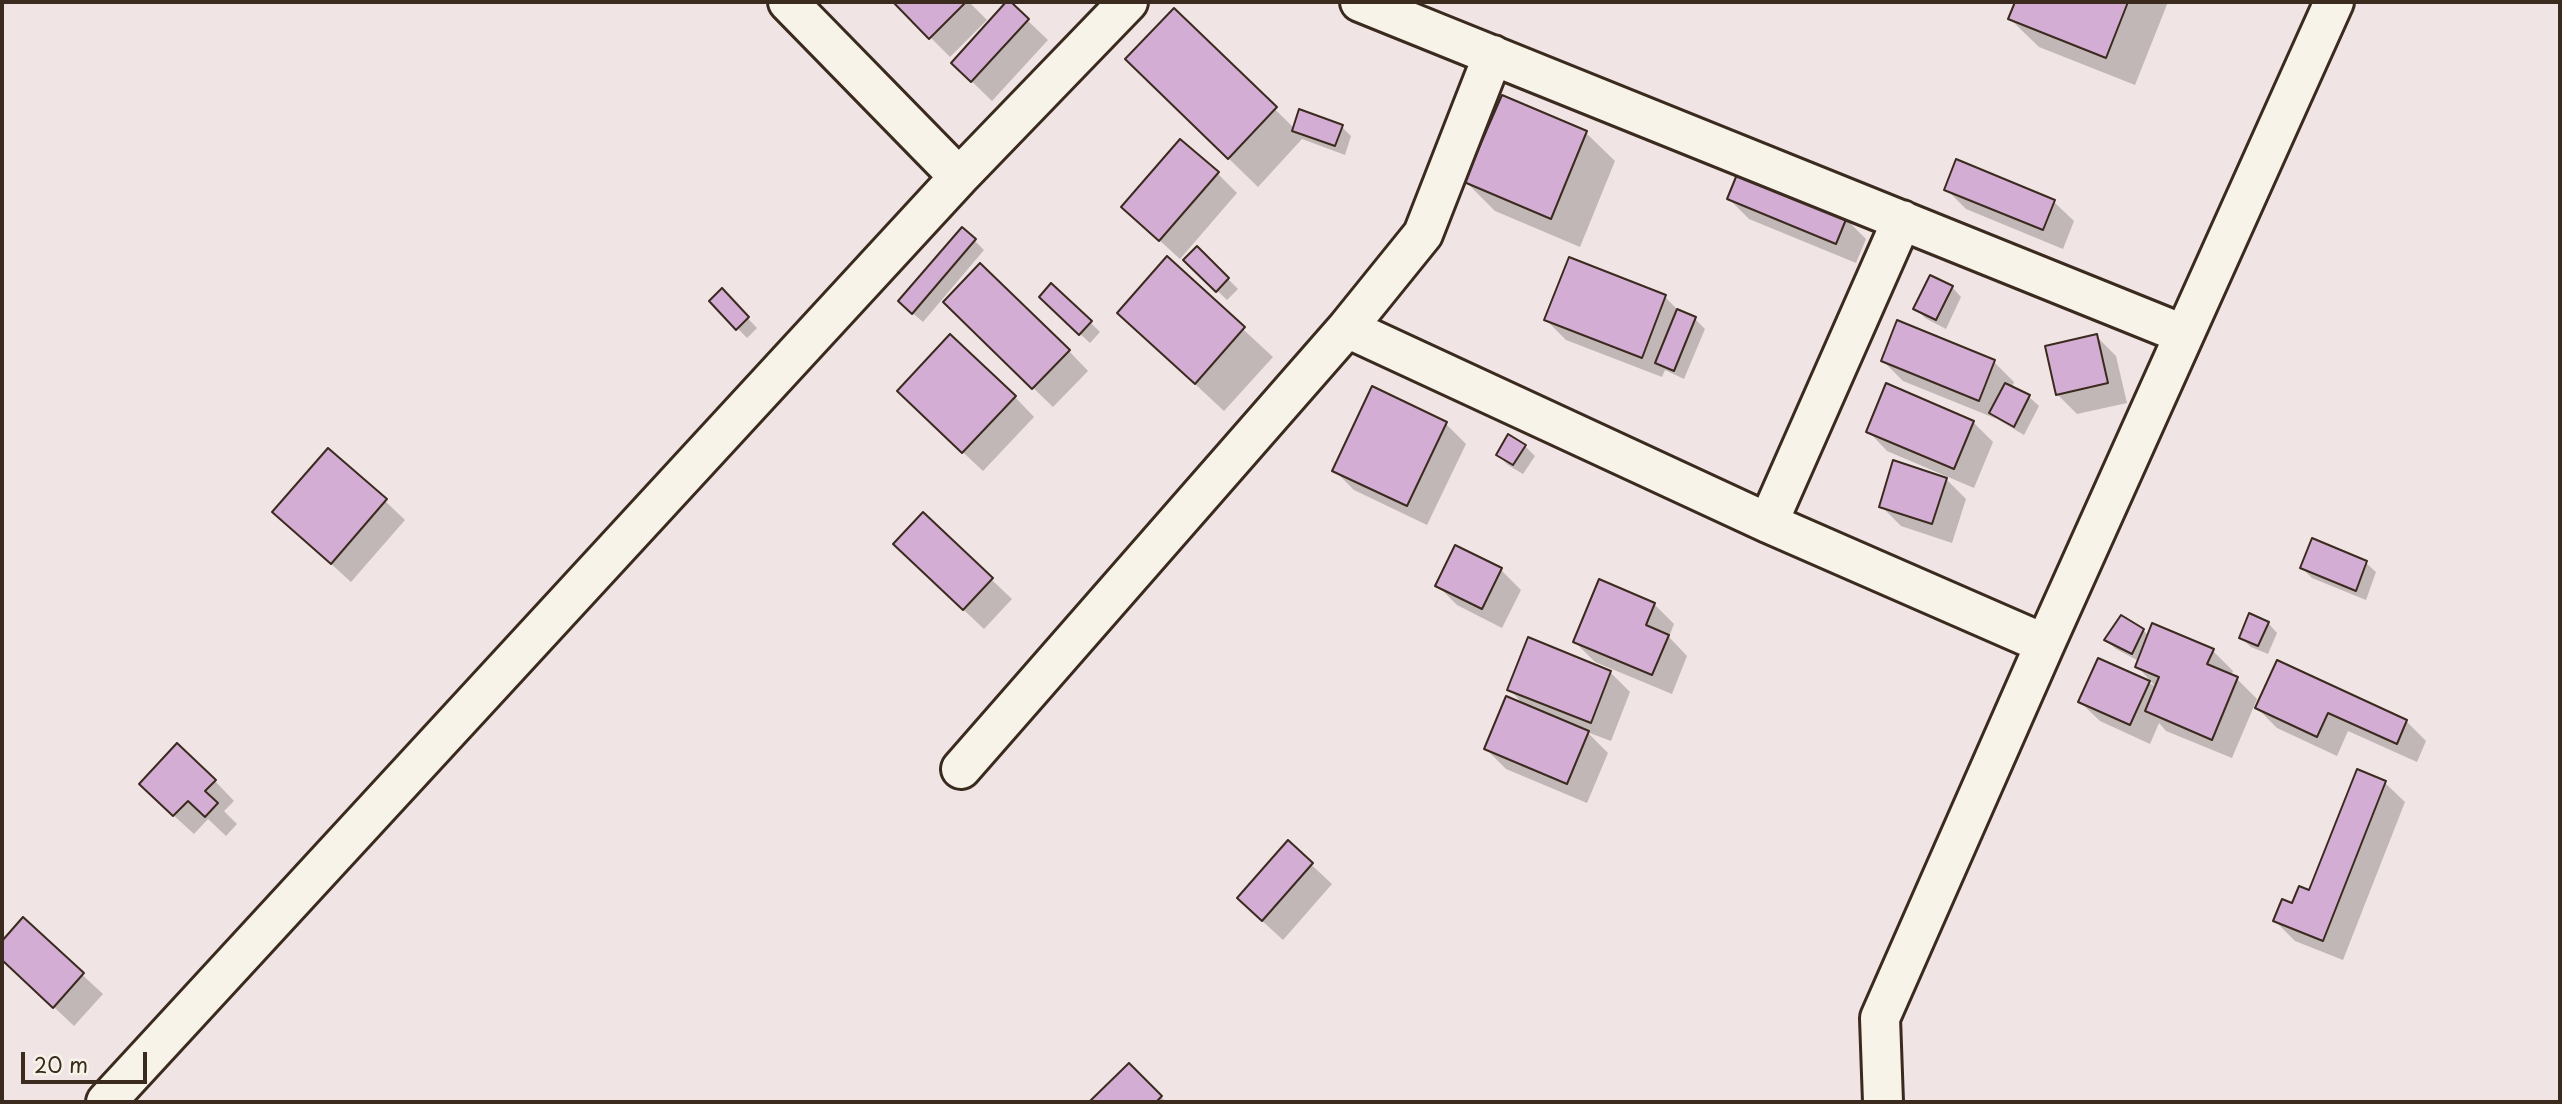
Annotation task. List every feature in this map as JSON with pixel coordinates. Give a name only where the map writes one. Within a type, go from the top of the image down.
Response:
[{"type":"street","points":[[788,2],[960,177]]},
{"type":"street","points":[[106,1102],[960,177],[1128,2]]},
{"type":"street","points":[[1360,2],[2183,334]]},
{"type":"street","points":[[1882,1102],[1880,1018],[2333,2]]},
{"type":"street","points":[[961,769],[1347,328],[1423,233],[1493,55]]},
{"type":"street","points":[[1768,523],[1902,220]]},
{"type":"street","points":[[1347,328],[1768,523],[2045,644]]},
{"type":"building","points":[[893,2],[966,2],[929,39]]},
{"type":"building","points":[[1006,2],[1011,2],[1029,19],[971,82],[951,63]]},
{"type":"building","points":[[2015,2],[2128,2],[2106,58],[2008,19]]},
{"type":"building","points":[[1174,8],[1277,107],[1228,159],[1125,59]]},
{"type":"building","points":[[1502,95],[1587,131],[1551,219],[1464,182]]},
{"type":"building","points":[[1299,109],[1343,125],[1335,146],[1292,131]]},
{"type":"building","points":[[1180,139],[1219,172],[1159,241],[1121,207]]},
{"type":"building","points":[[1956,159],[2055,200],[2043,230],[1944,190]]},
{"type":"building","points":[[1738,172],[1847,217],[1836,244],[1727,199]]},
{"type":"building","points":[[962,227],[976,239],[912,314],[898,301]]},
{"type":"building","points":[[1197,246],[1229,278],[1216,292],[1183,260]]},
{"type":"building","points":[[1167,256],[1245,327],[1195,384],[1117,313]]},
{"type":"building","points":[[1569,257],[1666,295],[1642,358],[1544,320]]},
{"type":"building","points":[[980,263],[1070,350],[1032,389],[943,302]]},
{"type":"building","points":[[1930,275],[1953,286],[1936,320],[1913,309]]},
{"type":"building","points":[[1051,283],[1092,321],[1079,335],[1039,297]]},
{"type":"building","points":[[722,288],[749,317],[736,330],[709,301]]},
{"type":"building","points":[[1677,309],[1696,317],[1674,371],[1655,363]]},
{"type":"building","points":[[1897,320],[1995,360],[1979,401],[1881,361]]},
{"type":"building","points":[[950,334],[1016,396],[962,453],[897,391]]},
{"type":"building","points":[[2097,334],[2108,383],[2056,395],[2045,346]]},
{"type":"building","points":[[1886,383],[1974,421],[1954,469],[1866,432]]},
{"type":"building","points":[[2005,383],[2030,395],[2014,427],[1989,413]]},
{"type":"building","points":[[1372,386],[1447,422],[1407,506],[1332,471]]},
{"type":"building","points":[[1508,434],[1526,445],[1513,465],[1496,455]]},
{"type":"building","points":[[328,448],[387,499],[331,564],[272,512]]},
{"type":"building","points":[[1893,460],[1947,478],[1932,524],[1879,507]]},
{"type":"building","points":[[923,512],[993,578],[963,610],[893,544]]},
{"type":"building","points":[[2312,538],[2367,561],[2356,591],[2300,568]]},
{"type":"building","points":[[1455,545],[1502,568],[1482,609],[1435,586]]},
{"type":"building","points":[[1599,579],[1655,603],[1646,625],[1669,635],[1652,675],[1573,642]]},
{"type":"building","points":[[2249,613],[2269,622],[2258,646],[2239,638]]},
{"type":"building","points":[[2121,615],[2144,629],[2132,654],[2104,640]]},
{"type":"building","points":[[2152,623],[2214,649],[2207,664],[2238,677],[2212,740],[2145,711],[2159,677],[2135,667]]},
{"type":"building","points":[[1528,637],[1611,671],[1591,723],[1507,690]]},
{"type":"building","points":[[2098,658],[2150,681],[2130,725],[2078,702]]},
{"type":"building","points":[[2277,660],[2407,720],[2397,744],[2328,713],[2317,737],[2255,708]]},
{"type":"building","points":[[1506,696],[1589,731],[1567,784],[1484,749]]},
{"type":"building","points":[[177,743],[216,780],[205,791],[218,803],[205,817],[188,801],[173,816],[139,784]]},
{"type":"building","points":[[2357,769],[2386,781],[2323,941],[2273,921],[2282,899],[2292,903],[2299,886],[2309,890]]},
{"type":"building","points":[[1288,840],[1313,863],[1262,921],[1237,898]]},
{"type":"building","points":[[23,917],[84,973],[53,1008],[2,960],[2,941]]},
{"type":"building","points":[[1129,1063],[1162,1096],[1156,1102],[1089,1102]]}]
